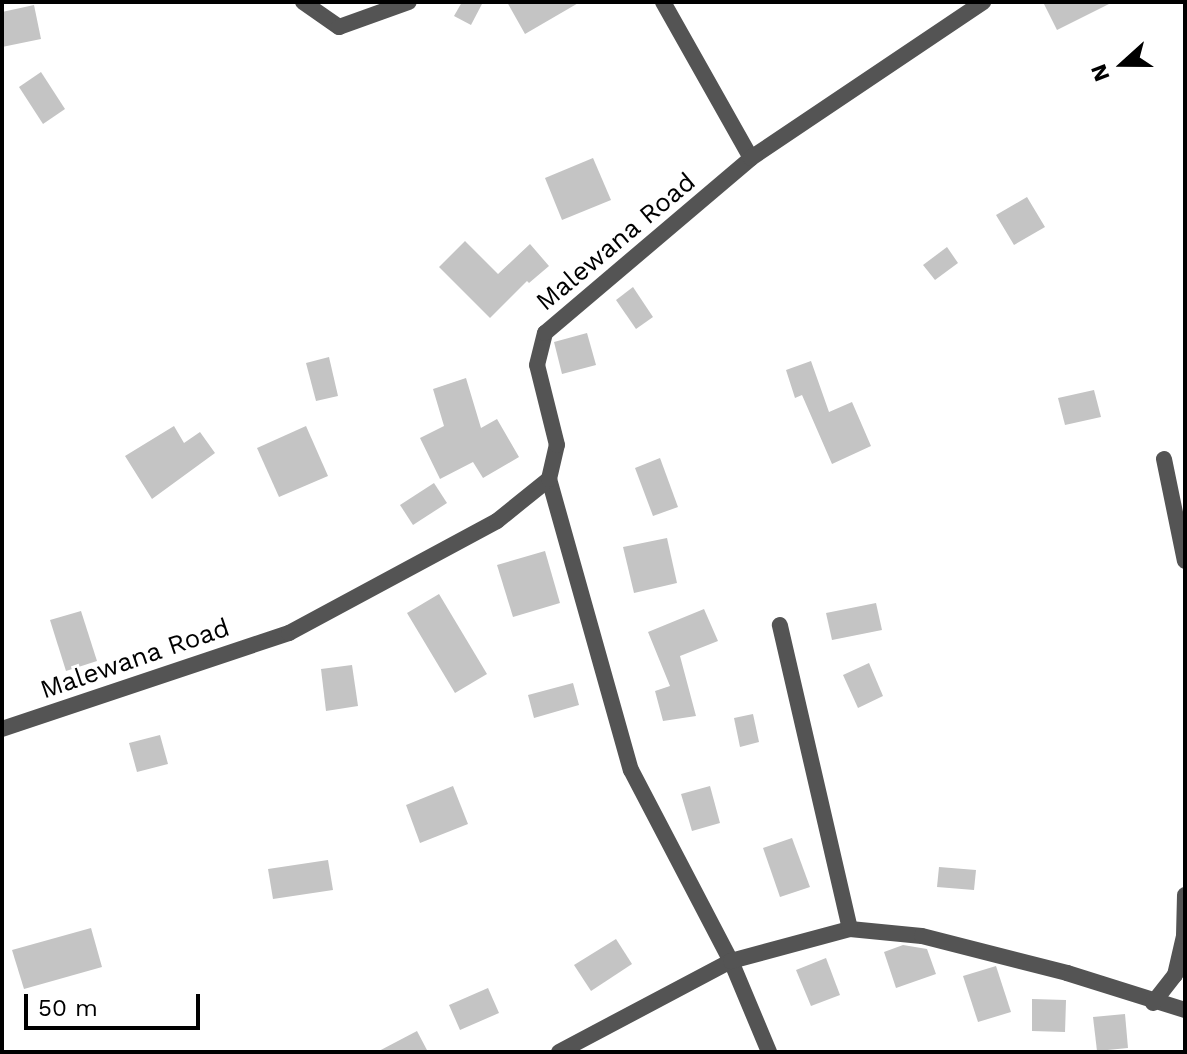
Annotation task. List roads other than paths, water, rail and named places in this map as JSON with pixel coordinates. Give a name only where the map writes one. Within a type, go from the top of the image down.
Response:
[{"type":"street","points":[[303,2],[339,27],[409,2]]},
{"type":"street","points":[[663,2],[751,158]]},
{"type":"street","name":"Malewana Road","points":[[2,729],[289,633],[497,521],[549,479],[557,445],[537,365],[545,333],[751,158],[983,2]]},
{"type":"street","points":[[1164,459],[1185,561]]},
{"type":"street","points":[[549,479],[631,770],[731,961],[769,1052]]},
{"type":"street","points":[[780,625],[850,929]]},
{"type":"street","points":[[1153,1003],[1175,975],[1184,936],[1185,895]]},
{"type":"street","points":[[559,1052],[731,961],[850,929],[922,936],[1067,973],[1153,1003],[1185,1010]]}]
